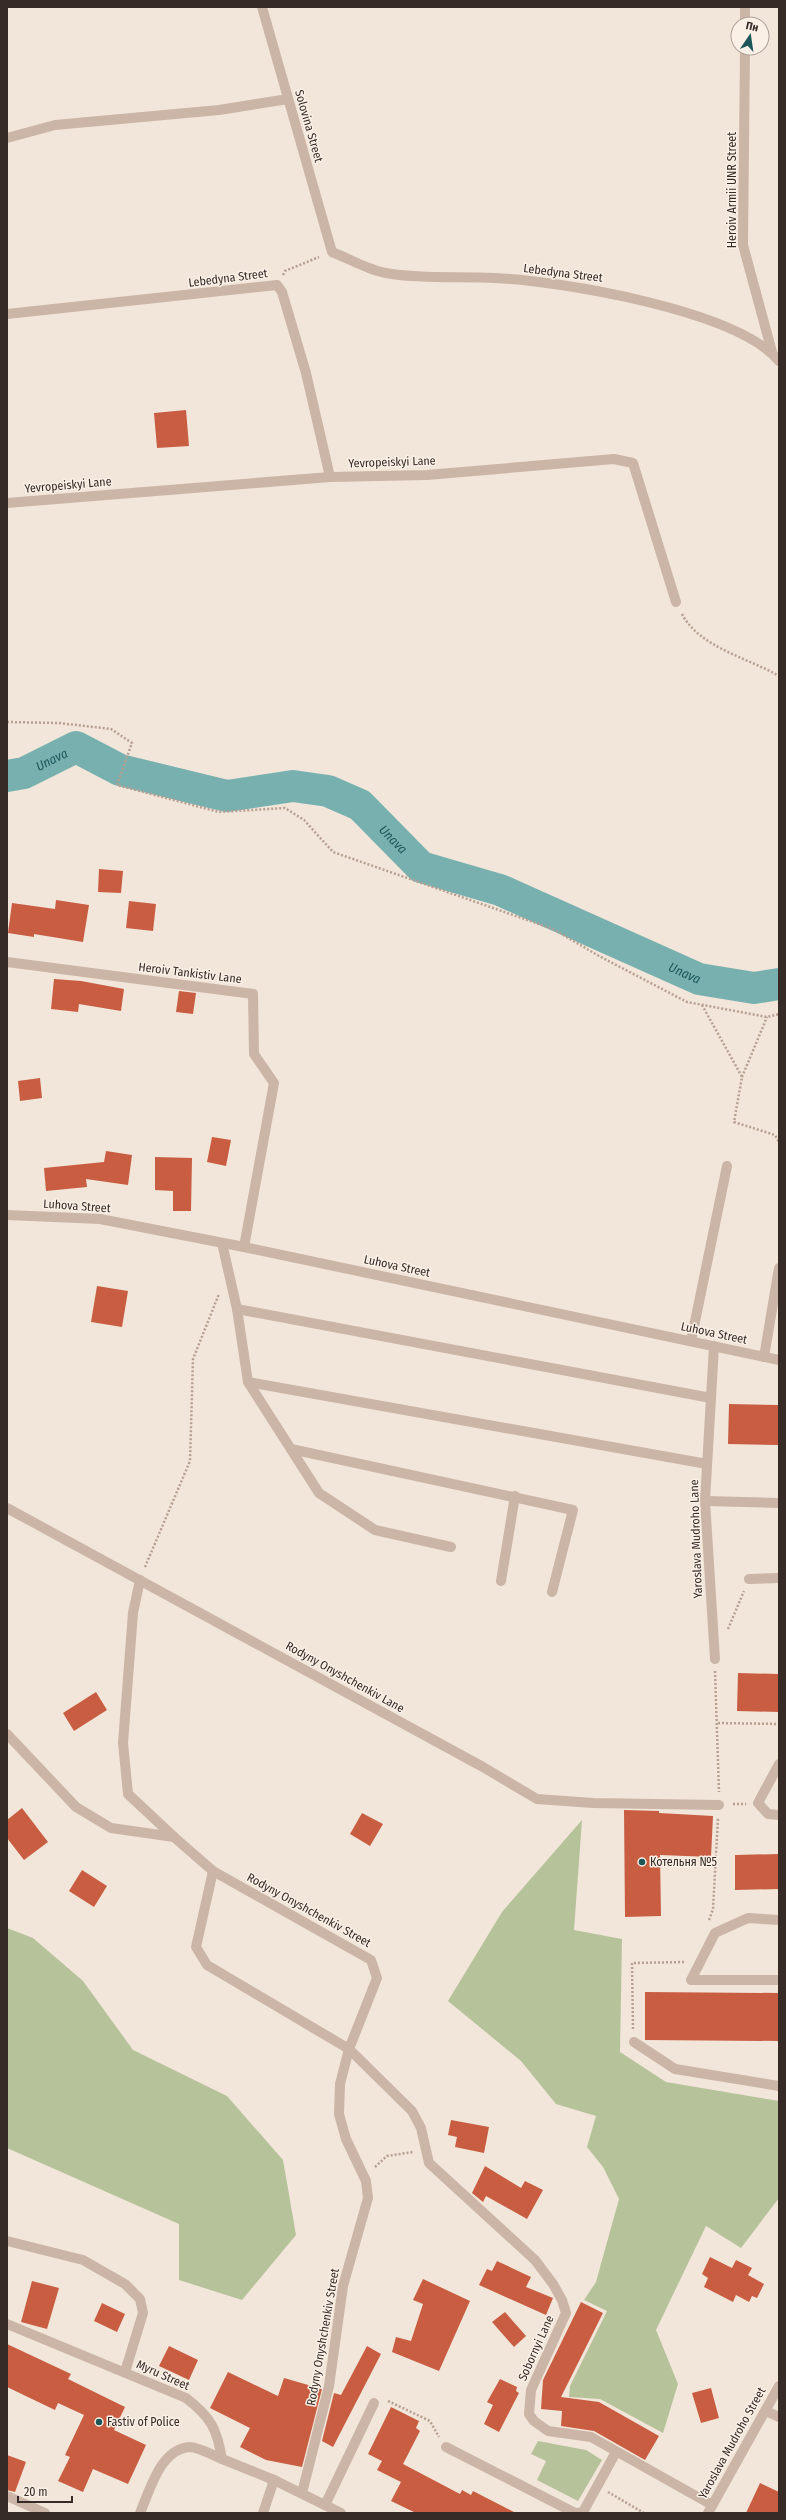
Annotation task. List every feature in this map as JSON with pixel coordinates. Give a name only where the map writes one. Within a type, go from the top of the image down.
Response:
[{"type":"street","name":"Solovina Street","points":[[262,7],[332,252]]},
{"type":"street","name":"Heroiv Armii UNR Street","points":[[746,56],[743,245],[772,352]]},
{"type":"street","points":[[7,138],[55,125],[218,110],[288,99]]},
{"type":"street","name":"Lebedyna Street","points":[[332,252],[391,274],[497,278],[603,291],[672,308],[720,325],[772,352],[779,361]]},
{"type":"street","name":"Lebedyna Street","points":[[7,314],[277,286],[282,292],[306,373],[330,477]]},
{"type":"street","name":"Yevropeiskyi Lane","points":[[7,503],[330,477],[427,475],[614,459],[633,463],[676,602]]},
{"type":"street","name":"Heroiv Tankistiv Lane","points":[[7,962],[253,994],[254,1054],[274,1083],[244,1247]]},
{"type":"street","points":[[691,1341],[727,1166]]},
{"type":"street","name":"Luhova Street","points":[[7,1215],[100,1219],[222,1242],[779,1360]]},
{"type":"street","points":[[222,1242],[237,1308],[248,1382],[319,1493],[375,1530],[451,1547]]},
{"type":"street","points":[[764,1357],[779,1268]]},
{"type":"street","points":[[237,1308],[711,1398]]},
{"type":"street","name":"Yaroslava Mudroho Lane","points":[[714,1346],[705,1501],[715,1659]]},
{"type":"street","points":[[248,1382],[707,1464]]},
{"type":"street","points":[[291,1449],[515,1496],[573,1510],[552,1592]]},
{"type":"street","points":[[501,1581],[515,1496]]},
{"type":"street","points":[[705,1501],[779,1503]]},
{"type":"street","name":"Rodyny Onyshchenkiv Lane","points":[[7,1508],[483,1767],[537,1799],[593,1803],[719,1805]]},
{"type":"street","points":[[749,1579],[779,1578]]},
{"type":"street","points":[[140,1580],[134,1613],[123,1743],[128,1794],[174,1837]]},
{"type":"street","points":[[7,1734],[76,1807],[111,1828],[174,1837]]},
{"type":"street","points":[[779,1764],[758,1803],[768,1814],[779,1815]]},
{"type":"street","name":"Rodyny Onyshchenkiv Street","points":[[174,1837],[213,1871],[371,1960],[377,1978],[349,2049],[340,2084],[339,2114],[346,2139],[366,2181],[368,2198],[343,2286],[329,2386],[302,2493]]},
{"type":"street","points":[[213,1871],[196,1947],[206,1965],[349,2049]]},
{"type":"street","points":[[779,1920],[748,1918],[714,1933],[691,1980],[779,1980]]},
{"type":"street","points":[[634,2042],[675,2069],[779,2086]]},
{"type":"street","name":"Sobornyi Lane","points":[[349,2049],[412,2111],[421,2128],[425,2153],[429,2163],[535,2260],[562,2300],[566,2313],[531,2390],[529,2414],[534,2421],[548,2431],[591,2437],[710,2509]]},
{"type":"street","points":[[7,2241],[83,2260],[125,2284],[140,2299],[143,2313],[125,2372]]},
{"type":"street","name":"Myru Street","points":[[7,2324],[186,2398],[200,2408],[210,2419],[218,2435],[222,2459]]},
{"type":"street","name":"Yaroslava Mudroho Street","points":[[710,2509],[779,2386]]},
{"type":"street","points":[[325,2504],[374,2403]]},
{"type":"street","points":[[766,2411],[779,2417]]},
{"type":"street","points":[[140,2513],[162,2464],[175,2451],[192,2447],[274,2480],[341,2513]]},
{"type":"street","points":[[446,2447],[576,2513],[583,2512],[616,2452]]},
{"type":"street","points":[[263,2513],[274,2480]]},
{"type":"street","points":[[7,2496],[45,2513]]},
{"type":"path","points":[[277,286],[286,271],[332,252]]},
{"type":"path","points":[[676,602],[688,626],[718,646],[779,676]]},
{"type":"path","points":[[7,722],[59,722],[111,729],[132,743],[117,785],[219,812],[285,808],[304,820],[333,852],[553,929],[599,956],[687,1002],[767,1017],[779,1014]]},
{"type":"path","points":[[702,1005],[742,1077]]},
{"type":"path","points":[[767,1017],[742,1077],[734,1122],[776,1135],[779,1142]]},
{"type":"path","points":[[140,1580],[190,1461],[193,1359],[220,1293]]},
{"type":"path","points":[[727,1630],[749,1579]]},
{"type":"path","points":[[713,1909],[719,1805],[718,1723],[715,1659]]},
{"type":"path","points":[[718,1723],[779,1724]]},
{"type":"path","points":[[719,1805],[758,1803]]},
{"type":"path","points":[[634,2042],[632,1963],[701,1962]]},
{"type":"path","points":[[366,2181],[387,2156],[406,2152],[425,2153]]},
{"type":"path","points":[[374,2403],[387,2400],[430,2421],[446,2447]]},
{"type":"path","points":[[597,2486],[644,2513]]},
{"type":"green space","points":[[582,1820],[574,1930],[622,1939],[620,2052],[666,2082],[779,2101],[779,2198],[741,2248],[706,2226],[656,2330],[678,2384],[663,2433],[600,2399],[569,2397],[570,2386],[607,2311],[584,2300],[596,2282],[619,2199],[603,2167],[587,2147],[596,2116],[556,2104],[521,2061],[448,2001],[502,1912]]},
{"type":"green space","points":[[7,1928],[33,1938],[83,1981],[133,2050],[227,2096],[283,2160],[296,2235],[242,2300],[179,2280],[179,2224],[7,2148]]},
{"type":"green space","points":[[538,2441],[586,2450],[602,2460],[578,2501],[537,2480],[546,2461],[531,2454]]},
{"type":"building","points":[[186,410],[189,446],[157,448],[154,413]]},
{"type":"building","points":[[99,869],[123,871],[121,893],[98,892]]},
{"type":"building","points":[[56,900],[89,905],[83,942],[34,934],[34,937],[8,933],[12,903],[55,909]]},
{"type":"building","points":[[129,901],[156,904],[153,931],[126,928]]},
{"type":"building","points":[[54,979],[81,981],[124,989],[121,1011],[79,1004],[78,1012],[51,1009]]},
{"type":"building","points":[[179,991],[196,993],[193,1014],[176,1012]]},
{"type":"building","points":[[40,1078],[42,1098],[20,1101],[18,1081]]},
{"type":"building","points":[[212,1137],[231,1140],[226,1166],[207,1162]]},
{"type":"building","points":[[106,1151],[132,1155],[128,1185],[86,1179],[87,1187],[46,1191],[44,1168],[104,1162]]},
{"type":"building","points":[[155,1157],[192,1158],[191,1211],[173,1211],[173,1191],[155,1190]]},
{"type":"building","points":[[97,1286],[128,1291],[122,1327],[91,1322]]},
{"type":"building","points":[[729,1404],[779,1405],[779,1445],[728,1444]]},
{"type":"building","points":[[738,1673],[779,1674],[779,1712],[737,1711]]},
{"type":"building","points":[[96,1692],[107,1710],[74,1731],[63,1713]]},
{"type":"building","points":[[22,1808],[48,1842],[24,1860],[7,1838],[7,1820]]},
{"type":"building","name":"Котельня №5","points":[[624,1810],[659,1811],[659,1813],[713,1816],[711,1857],[660,1855],[661,1916],[625,1917]]},
{"type":"building","points":[[362,1813],[383,1824],[370,1846],[350,1834]]},
{"type":"building","points":[[779,1854],[779,1889],[735,1890],[735,1855]]},
{"type":"building","points":[[82,1870],[107,1886],[94,1907],[69,1891]]},
{"type":"building","points":[[645,1992],[779,1993],[779,2041],[645,2040]]},
{"type":"building","points":[[451,2120],[489,2127],[484,2153],[455,2147],[457,2137],[448,2135]]},
{"type":"building","points":[[485,2166],[521,2188],[525,2181],[543,2190],[527,2219],[486,2196],[483,2202],[472,2193]]},
{"type":"building","points":[[710,2257],[732,2268],[736,2260],[752,2268],[748,2275],[764,2284],[757,2298],[752,2296],[749,2302],[736,2295],[733,2302],[704,2287],[708,2278],[702,2274]]},
{"type":"building","points":[[497,2261],[531,2277],[526,2287],[553,2298],[546,2315],[479,2285],[487,2269],[492,2271]]},
{"type":"building","points":[[423,2279],[470,2301],[439,2371],[392,2352],[396,2337],[411,2341],[423,2304],[413,2300]]},
{"type":"building","points":[[32,2281],[59,2288],[47,2329],[21,2322]]},
{"type":"building","points":[[581,2302],[603,2313],[561,2397],[599,2402],[659,2436],[645,2460],[594,2431],[561,2426],[562,2411],[541,2409],[543,2380]]},
{"type":"building","points":[[102,2303],[125,2314],[117,2332],[94,2321]]},
{"type":"building","points":[[505,2312],[526,2336],[514,2347],[492,2322]]},
{"type":"building","name":"Fastiv of Police","points":[[7,2344],[71,2374],[68,2379],[125,2407],[114,2430],[146,2445],[128,2484],[93,2469],[83,2492],[58,2481],[70,2457],[65,2455],[84,2415],[58,2403],[55,2410],[7,2387]]},
{"type":"building","points":[[169,2346],[198,2360],[189,2380],[159,2366]]},
{"type":"building","points":[[367,2346],[381,2354],[333,2447],[322,2441],[334,2393],[341,2395]]},
{"type":"building","points":[[228,2372],[278,2396],[284,2378],[322,2389],[302,2467],[266,2460],[240,2447],[250,2428],[210,2408]]},
{"type":"building","points":[[500,2379],[517,2387],[516,2391],[519,2393],[499,2432],[484,2424],[493,2405],[487,2402]]},
{"type":"building","points":[[711,2388],[719,2418],[701,2423],[692,2393]]},
{"type":"building","points":[[391,2407],[419,2421],[416,2428],[420,2431],[403,2464],[460,2494],[462,2490],[471,2495],[473,2491],[516,2513],[416,2513],[391,2501],[401,2482],[377,2470],[382,2461],[368,2454]]},
{"type":"building","points":[[7,2455],[26,2462],[15,2492],[7,2490]]},
{"type":"building","points":[[760,2483],[779,2492],[779,2513],[746,2513]]},
{"type":"waterway","name":"Unava","points":[[7,776],[24,773],[76,747],[120,770],[227,796],[293,786],[328,791],[360,805],[421,867],[500,890],[699,979],[754,988],[779,984]]},
{"type":"place","name":"Котельня №5","points":[[642,1862]]},
{"type":"place","name":"Fastiv of Police","points":[[99,2422]]}]
